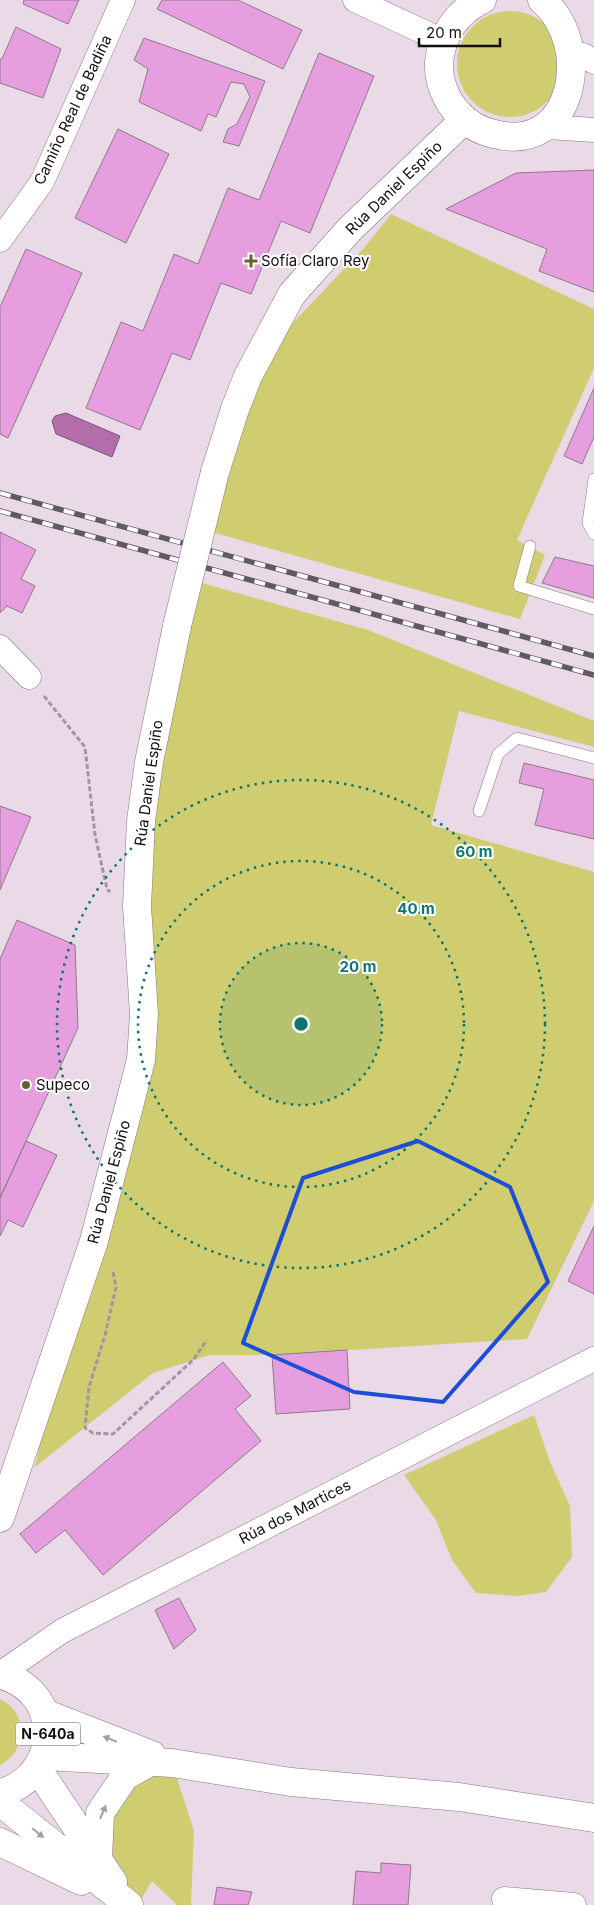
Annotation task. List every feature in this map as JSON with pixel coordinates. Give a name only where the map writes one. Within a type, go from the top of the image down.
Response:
[{"type":"street","name":"Camiño Real de Badiña","points":[[0,240],[42,182],[123,0]]},
{"type":"street","points":[[355,0],[443,41]]},
{"type":"street","points":[[482,0],[471,5],[454,20],[443,41],[439,63],[442,86],[452,107],[464,120],[483,132],[505,137],[527,136],[548,128],[565,114],[577,97],[589,58],[568,20],[554,7],[542,0]]},
{"type":"street","name":"Rúa Daniel Espiño","points":[[0,1518],[94,1241],[141,1060],[144,1014],[137,906],[141,821],[149,762],[177,626],[215,472],[235,410],[248,376],[292,294],[350,229],[464,120]]},
{"type":"street","points":[[548,128],[594,130]]},
{"type":"street","points":[[0,647],[29,677]]},
{"type":"street","name":"Rúa dos Martices","points":[[0,1674],[62,1632],[594,1359]]},
{"type":"street","name":"N-640a","points":[[0,1674],[14,1679],[28,1688],[38,1699],[44,1713],[48,1734],[41,1762]]},
{"type":"street","points":[[44,1713],[160,1763]]},
{"type":"street","points":[[41,1762],[160,1763],[291,1782],[478,1800],[594,1818]]},
{"type":"street","points":[[0,1793],[9,1791],[25,1782],[41,1762]]},
{"type":"street","points":[[41,1762],[98,1860],[128,1904]]},
{"type":"street","points":[[98,1860],[100,1813],[125,1776],[160,1763]]},
{"type":"street","points":[[0,1802],[128,1904]]},
{"type":"street","points":[[0,1842],[128,1904]]},
{"type":"street","points":[[504,1899],[574,1905]]},
{"type":"lane","points":[[594,479],[588,523],[594,534]]},
{"type":"lane","points":[[530,546],[519,586],[594,609]]},
{"type":"lane","points":[[479,810],[498,754],[517,738],[594,758]]},
{"type":"path","points":[[29,677],[84,747],[95,835],[106,889],[112,896]]},
{"type":"path","points":[[94,1241],[109,1257],[116,1287],[105,1335],[89,1388],[85,1428],[93,1434],[113,1434],[193,1360],[207,1340]]},
{"type":"highlighted area","points":[[418,1141],[510,1187],[548,1282],[443,1402],[354,1392],[243,1343],[303,1178]]},
{"type":"shaded area","points":[[510,11],[530,15],[548,26],[559,44],[563,64],[559,84],[548,102],[530,113],[510,117],[490,113],[472,102],[461,84],[457,64],[461,44],[472,26],[490,15]]},
{"type":"shaded area","points":[[391,214],[594,309],[594,368],[517,540],[545,555],[520,619],[201,529],[215,472],[229,476],[258,377],[292,324],[363,249]]},
{"type":"shaded area","points":[[66,413],[120,436],[112,457],[56,434],[52,421],[55,416]]},
{"type":"shaded area","points":[[188,579],[368,630],[594,721],[594,747],[459,711],[431,825],[594,872],[594,1201],[527,1339],[272,1355],[210,1355],[153,1373],[35,1467],[66,1323],[141,1060],[137,906]]},
{"type":"shaded area","points":[[534,1415],[550,1462],[570,1506],[572,1557],[546,1592],[517,1596],[476,1593],[452,1560],[436,1520],[404,1475]]},
{"type":"shaded area","points":[[0,1699],[16,1713],[20,1722],[21,1732],[20,1742],[15,1751],[9,1759],[0,1765]]},
{"type":"shaded area","points":[[172,1763],[194,1831],[191,1905],[177,1905],[152,1881],[138,1905],[98,1859],[125,1776]]},
{"type":"building","points":[[24,0],[79,0],[68,24],[23,4]]},
{"type":"building","points":[[162,0],[238,0],[302,30],[283,69],[157,9]]},
{"type":"building","points":[[16,27],[61,49],[43,98],[0,83],[0,59],[2,59]]},
{"type":"building","points":[[144,38],[265,81],[239,146],[223,142],[228,129],[237,124],[250,97],[244,84],[231,82],[216,117],[208,114],[201,131],[139,102],[148,69],[134,60]]},
{"type":"building","points":[[319,53],[374,76],[310,233],[281,221],[251,294],[221,283],[190,360],[172,353],[140,430],[86,408],[121,322],[143,331],[174,254],[198,264],[228,188],[259,200]]},
{"type":"building","points":[[118,129],[169,154],[126,243],[75,218]]},
{"type":"building","points":[[594,170],[594,292],[539,271],[547,249],[446,209],[516,173]]},
{"type":"building","points":[[26,249],[82,273],[8,438],[0,434],[0,307]]},
{"type":"building","points":[[594,388],[594,437],[582,464],[564,456]]},
{"type":"building","points":[[0,532],[36,550],[21,579],[35,586],[22,613],[7,606],[0,613]]},
{"type":"building","points":[[555,557],[594,566],[594,598],[542,583]]},
{"type":"building","points":[[524,763],[594,780],[594,839],[535,825],[544,789],[519,783]]},
{"type":"building","points":[[0,806],[31,817],[0,890]]},
{"type":"building","name":"Supeco","points":[[17,920],[75,945],[78,1028],[0,1198],[0,959]]},
{"type":"building","points":[[26,1141],[57,1155],[23,1227],[8,1220],[0,1236],[0,1198]]},
{"type":"building","points":[[594,1226],[594,1294],[568,1281]]},
{"type":"building","points":[[347,1350],[350,1409],[276,1414],[272,1355]]},
{"type":"building","points":[[223,1362],[251,1396],[235,1409],[261,1441],[103,1575],[65,1530],[36,1553],[20,1534]]},
{"type":"building","points":[[179,1598],[196,1630],[174,1649],[155,1610]]},
{"type":"building","points":[[381,1863],[411,1865],[408,1905],[353,1905],[356,1871],[381,1873]]},
{"type":"building","points":[[217,1887],[252,1892],[248,1905],[214,1905]]},
{"type":"railway","points":[[0,493],[594,656]]},
{"type":"railway","points":[[0,511],[594,675]]},
{"type":"place","name":"Sofía Claro Rey","points":[[251,261]]},
{"type":"place","name":"Supeco","points":[[26,1085]]}]
